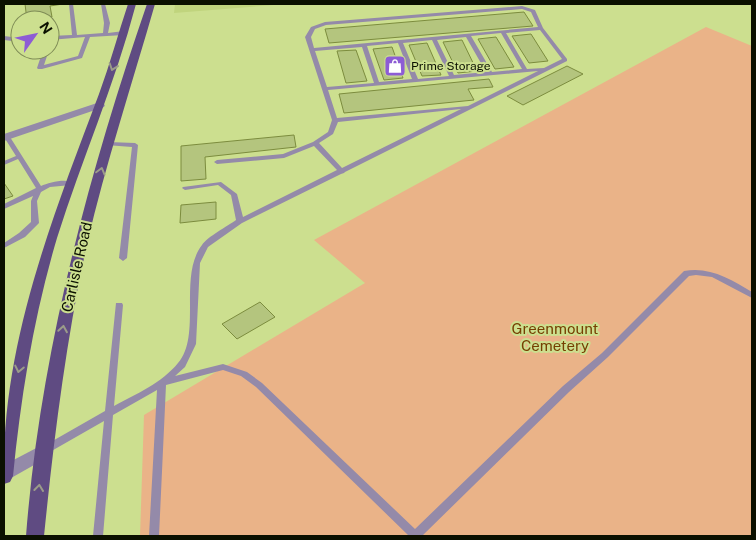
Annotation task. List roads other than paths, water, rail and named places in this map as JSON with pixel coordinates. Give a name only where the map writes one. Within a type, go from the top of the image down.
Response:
[{"type":"main road","name":"Carlisle Road","points":[[4,474],[17,376],[34,298],[52,237],[100,105],[132,4]]},
{"type":"main road","name":"Carlisle Road","points":[[35,536],[44,451],[66,313],[81,243],[108,144],[151,4]]},
{"type":"street","points":[[5,137],[100,105]]},
{"type":"street","points":[[4,474],[44,451]]},
{"type":"lane","points":[[71,4],[75,37]]},
{"type":"lane","points":[[103,4],[108,23],[104,35]]},
{"type":"lane","points":[[44,451],[162,383],[182,365],[192,344],[196,263],[205,245],[240,221],[565,60],[541,28],[533,11],[522,7],[325,24],[313,28],[308,37],[334,120],[331,133],[315,143],[284,156],[217,162]]},
{"type":"lane","points":[[312,50],[541,28]]},
{"type":"lane","points":[[502,31],[525,70]]},
{"type":"lane","points":[[60,38],[124,33]]},
{"type":"lane","points":[[468,35],[490,74]]},
{"type":"lane","points":[[43,60],[40,68],[80,57],[88,36]]},
{"type":"lane","points":[[434,38],[452,77]]},
{"type":"lane","points":[[400,41],[416,81]]},
{"type":"lane","points":[[364,45],[377,84]]},
{"type":"lane","points":[[325,90],[548,68]]},
{"type":"lane","points":[[334,120],[473,106]]},
{"type":"lane","points":[[5,137],[39,188]]},
{"type":"lane","points":[[315,143],[342,172]]},
{"type":"lane","points":[[108,144],[135,145],[123,258]]},
{"type":"lane","points":[[4,163],[18,157]]},
{"type":"lane","points":[[4,207],[15,203],[39,188],[71,183]]},
{"type":"lane","points":[[185,188],[219,183],[234,194],[240,221]]},
{"type":"lane","points":[[4,246],[22,235],[35,223],[34,201],[39,188]]},
{"type":"lane","points":[[162,383],[223,367],[244,374],[259,385],[416,536],[566,389],[605,355],[687,273],[701,271],[716,276],[752,295]]},
{"type":"lane","points":[[98,536],[119,304]]},
{"type":"lane","points":[[154,536],[162,383]]},
{"type":"place","name":"Prime Storage","points":[[395,66]]},
{"type":"park label","name":"Greenmount Cemetery","points":[[555,338]]}]
